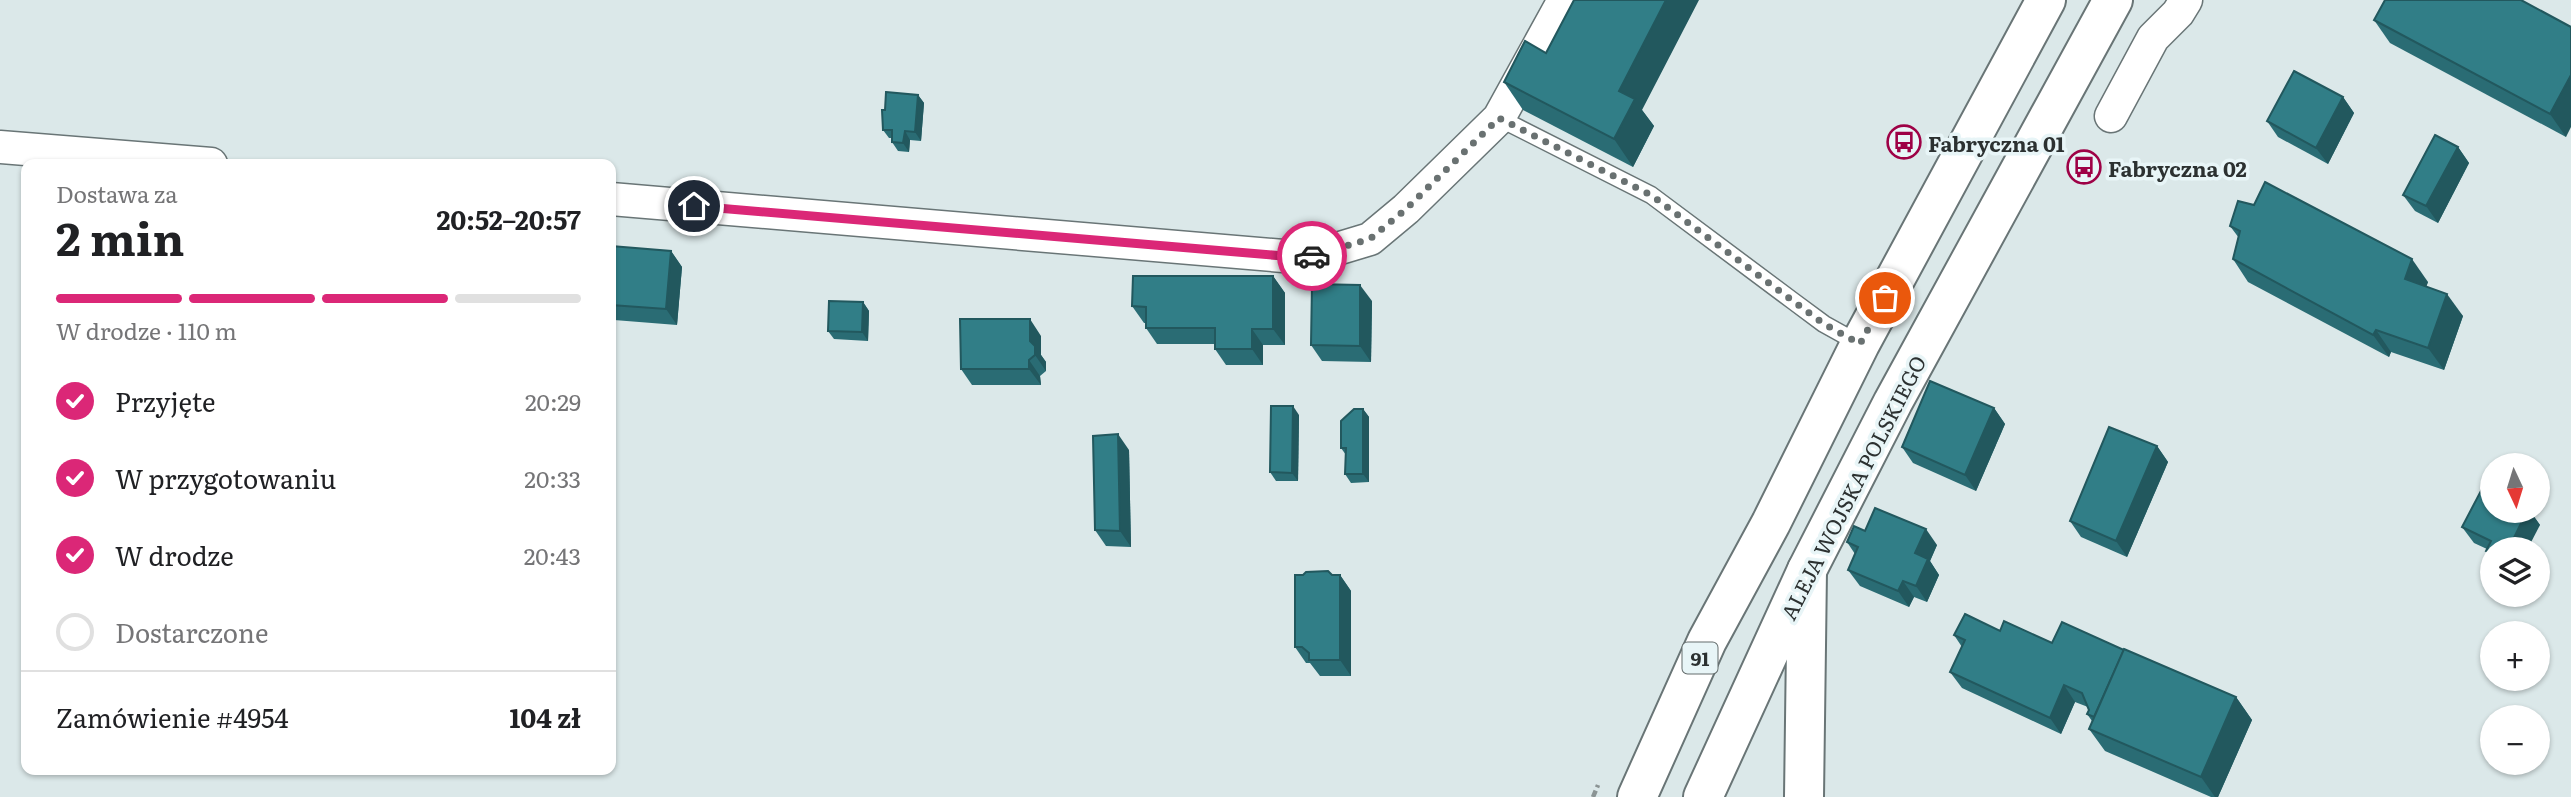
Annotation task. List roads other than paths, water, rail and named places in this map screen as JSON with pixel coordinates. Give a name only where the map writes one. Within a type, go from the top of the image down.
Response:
[{"type":"main road","name":"91","points":[[1637,797],[1707,641],[1771,523],[1860,344],[2046,0]]},
{"type":"main road","name":"ALEJA WOJSKA POLSKIEGO","points":[[1703,797],[1807,570],[1893,402],[2113,0]]},
{"type":"main road","points":[[1804,797],[1807,570]]},
{"type":"street","points":[[616,199],[1307,258],[1370,239],[1406,209],[1499,118],[1564,0]]},
{"type":"street","points":[[2111,116],[2153,38],[2178,13],[2186,0]]},
{"type":"street","points":[[0,146],[152,159]]},
{"type":"lane","points":[[1499,118],[1651,195],[1803,309],[1860,344]]},
{"type":"place","name":"Fabryczna 01","points":[[1904,142]]},
{"type":"place","name":"Fabryczna 02","points":[[2084,167]]}]
